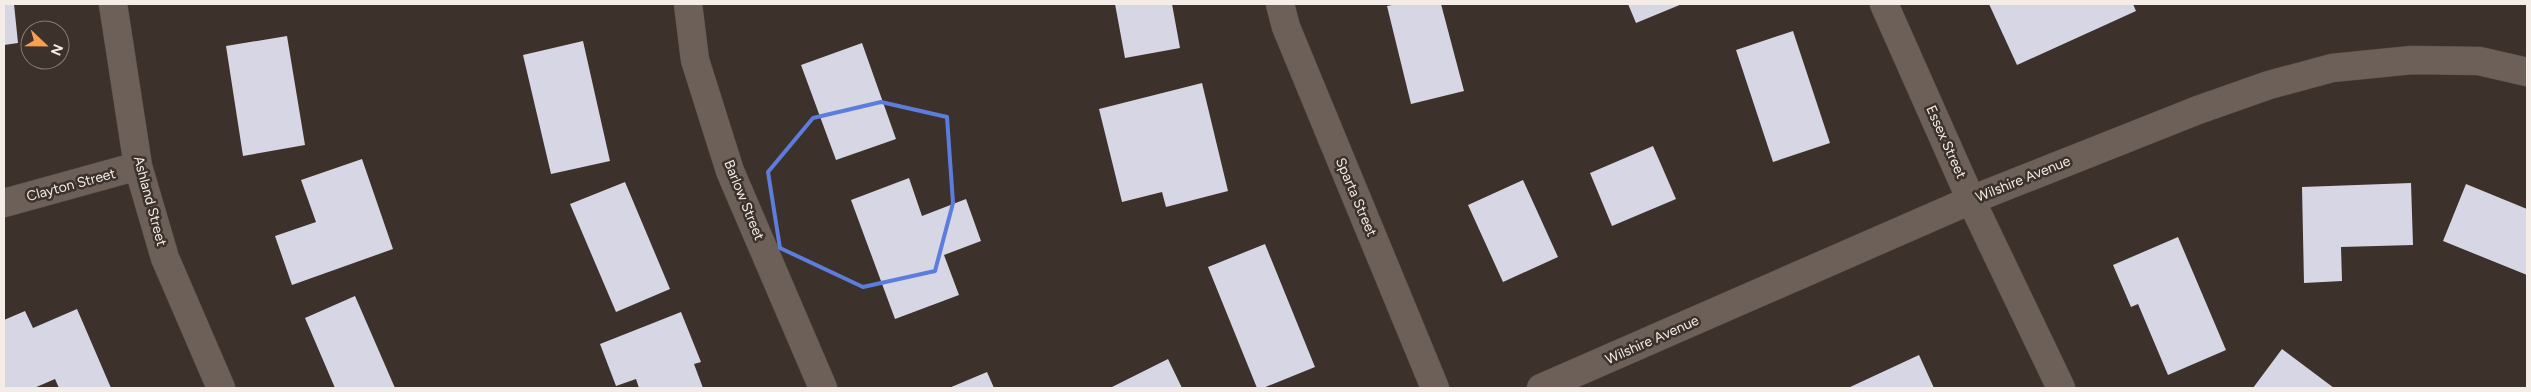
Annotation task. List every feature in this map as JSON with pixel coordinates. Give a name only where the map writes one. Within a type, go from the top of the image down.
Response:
[{"type":"street","name":"Ashland Street","points":[[113,4],[138,166],[165,258],[221,388]]},
{"type":"street","name":"Barlow Street","points":[[688,4],[695,60],[730,170],[823,388]]},
{"type":"street","name":"Sparta Street","points":[[1280,4],[1286,27],[1435,388]]},
{"type":"street","name":"Essex Street","points":[[1884,4],[1971,200],[2061,388]]},
{"type":"street","name":"Wilshire Avenue","points":[[1542,388],[1971,200],[2198,110],[2269,84],[2332,68],[2412,60],[2479,61],[2527,72]]},
{"type":"street","name":"Clayton Street","points":[[4,203],[138,166]]},
{"type":"highlighted area","points":[[881,102],[947,117],[953,203],[935,271],[863,287],[780,248],[768,172],[813,118]]},
{"type":"building","points":[[4,4],[14,4],[18,43],[4,45]]},
{"type":"building","points":[[1115,4],[1172,4],[1180,48],[1125,58]]},
{"type":"building","points":[[1397,4],[1441,4],[1464,91],[1411,104],[1387,6]]},
{"type":"building","points":[[1628,4],[1682,4],[1636,23]]},
{"type":"building","points":[[1989,4],[2133,4],[2136,11],[2017,65]]},
{"type":"building","points":[[1793,31],[1830,143],[1773,162],[1736,50]]},
{"type":"building","points":[[287,36],[305,145],[243,156],[226,46]]},
{"type":"building","points":[[583,41],[610,161],[551,174],[523,55]]},
{"type":"building","points":[[862,43],[896,139],[836,160],[801,65]]},
{"type":"building","points":[[1202,83],[1228,191],[1166,207],[1162,192],[1122,202],[1099,109]]},
{"type":"building","points":[[1653,146],[1676,199],[1612,226],[1590,173]]},
{"type":"building","points":[[362,159],[393,249],[292,285],[275,236],[316,222],[301,180]]},
{"type":"building","points":[[909,178],[922,216],[966,199],[981,241],[944,255],[959,295],[895,319],[851,200]]},
{"type":"building","points":[[1523,180],[1558,257],[1503,282],[1468,205]]},
{"type":"building","points":[[625,182],[670,289],[616,312],[570,204]]},
{"type":"building","points":[[2411,183],[2413,245],[2341,247],[2342,281],[2304,283],[2302,187]]},
{"type":"building","points":[[2466,184],[2527,209],[2527,275],[2443,241]]},
{"type":"building","points":[[2178,237],[2226,350],[2168,375],[2138,304],[2131,307],[2113,265]]},
{"type":"building","points":[[1265,244],[1315,367],[1263,388],[1257,388],[1208,267]]},
{"type":"building","points":[[355,296],[395,388],[335,388],[305,318]]},
{"type":"building","points":[[77,309],[111,388],[59,388],[55,379],[34,388],[4,388],[4,320],[25,311],[33,328]]},
{"type":"building","points":[[681,312],[701,362],[694,364],[703,388],[639,388],[636,379],[616,386],[600,344]]},
{"type":"building","points":[[2282,349],[2334,388],[2253,388]]},
{"type":"building","points":[[1919,355],[1934,388],[1848,388]]},
{"type":"building","points":[[1168,359],[1182,388],[1110,388]]},
{"type":"building","points":[[987,372],[994,388],[949,388]]}]
